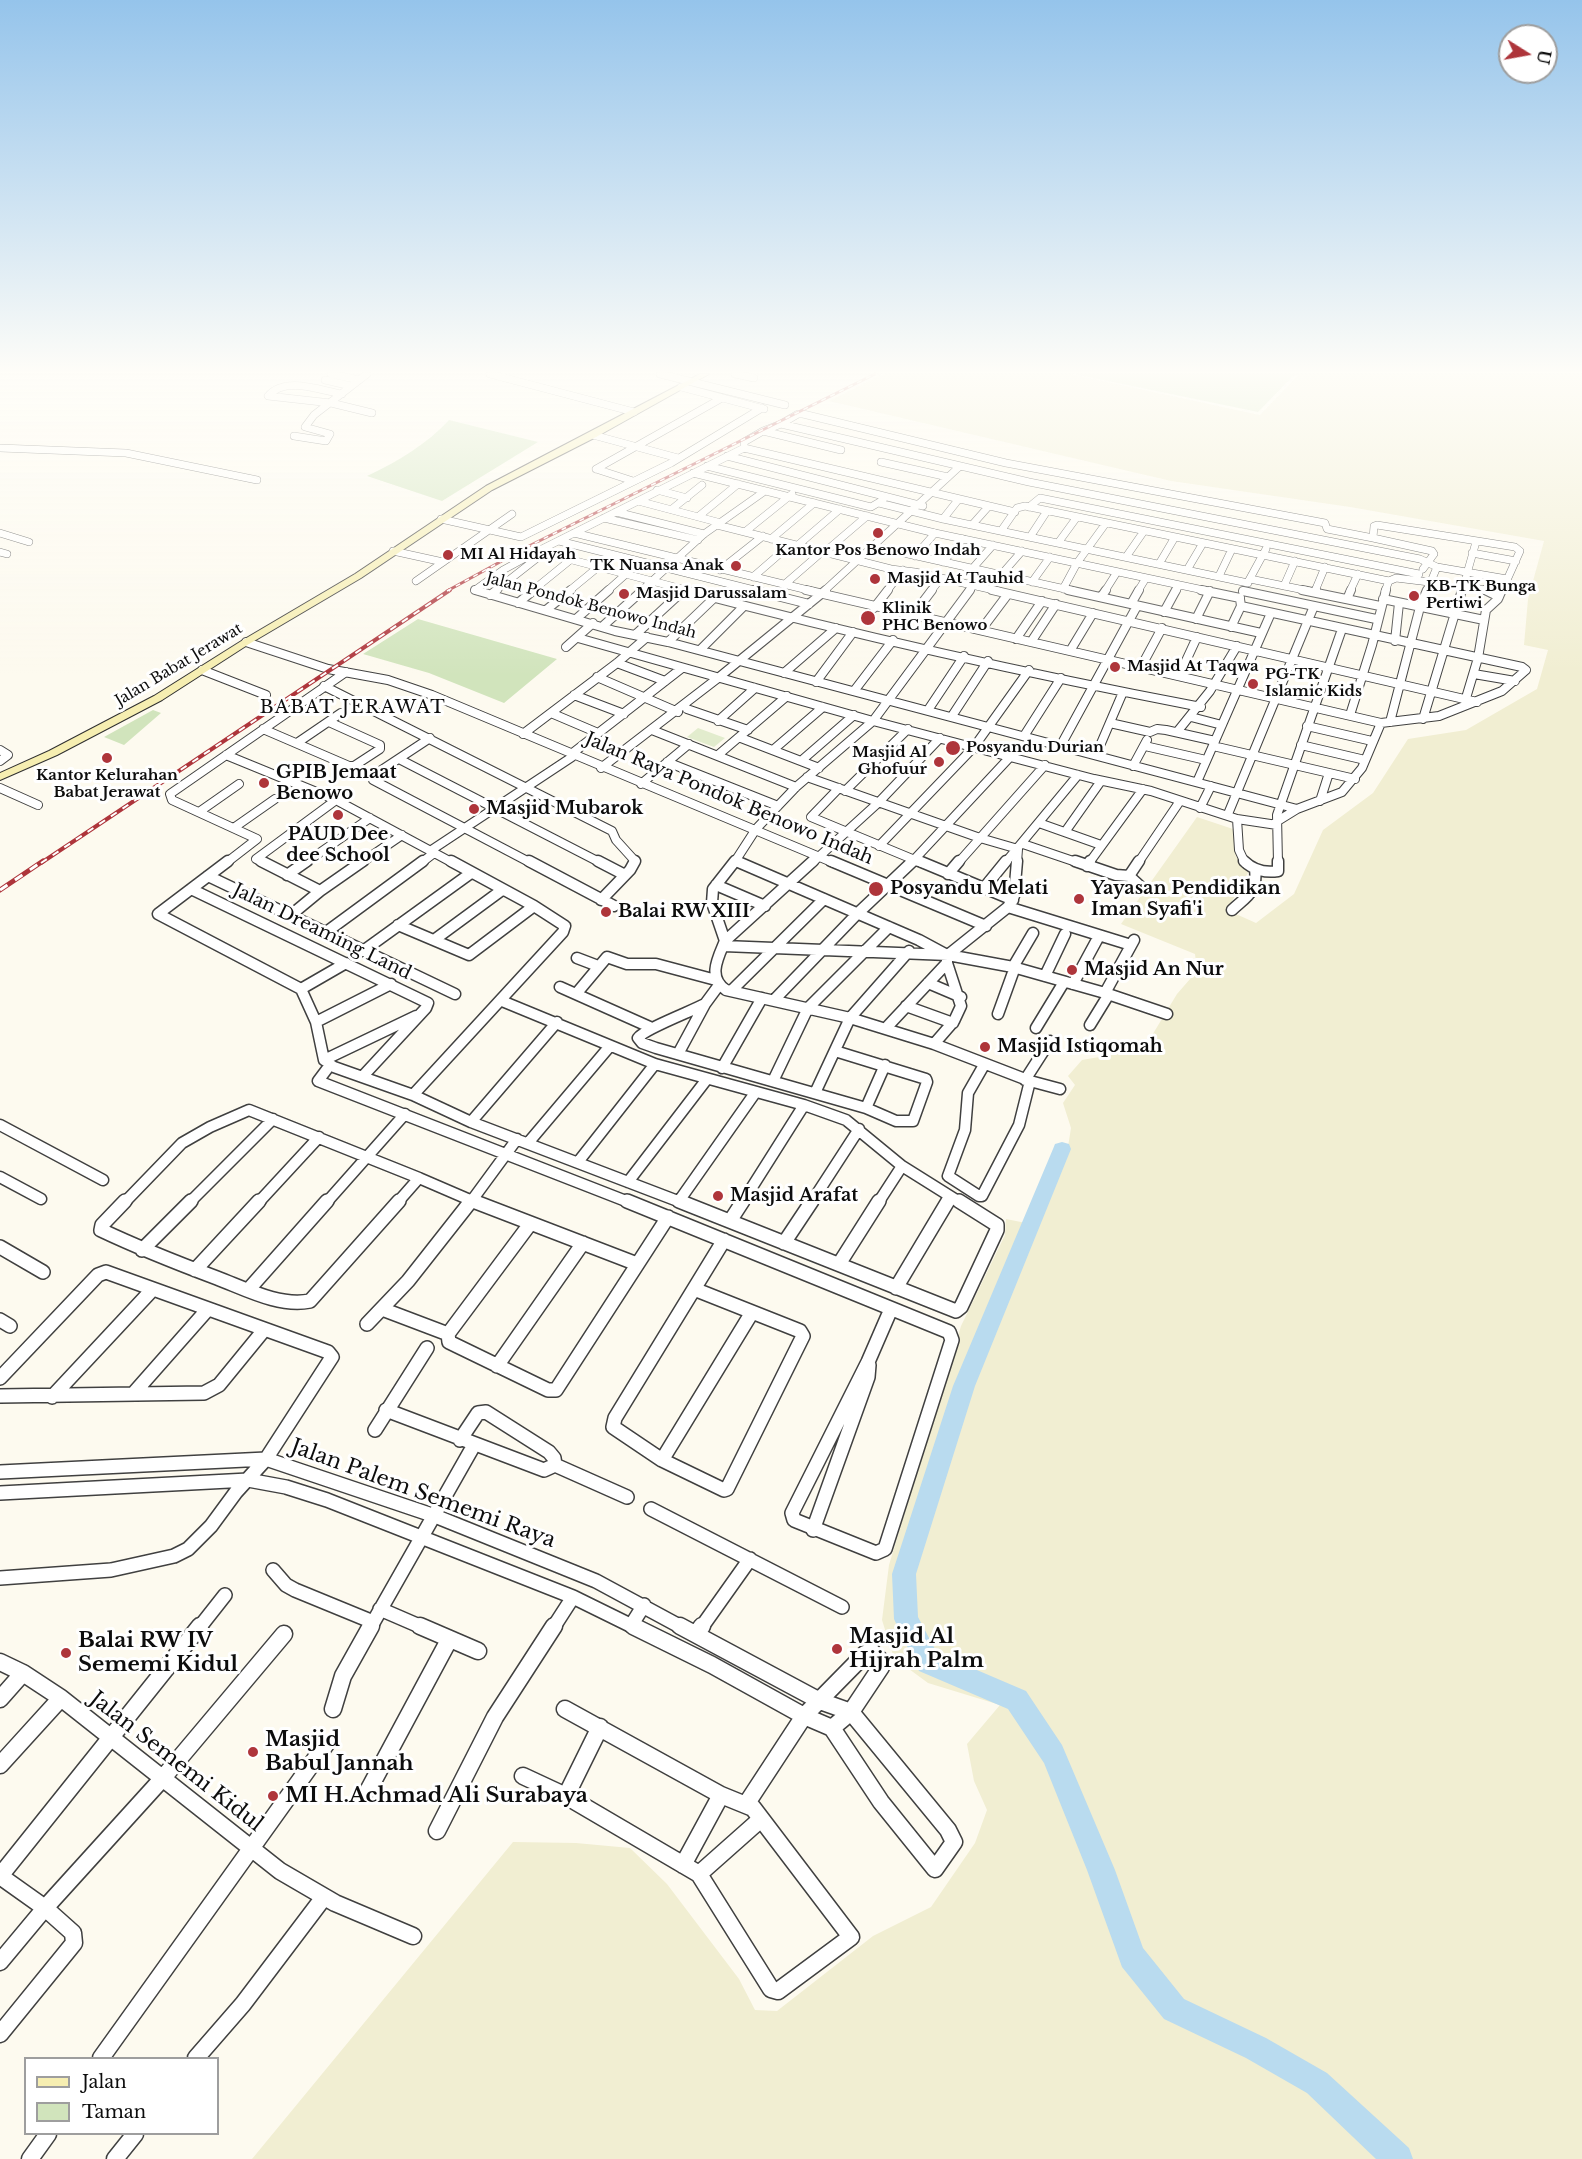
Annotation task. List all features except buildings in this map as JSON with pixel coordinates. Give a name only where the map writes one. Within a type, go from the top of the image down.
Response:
[{"type":"main road","name":"Jalan Babat Jerawat","points":[[0,777],[129,714],[316,602],[512,475]]},
{"type":"main road","name":"Jalan Babat Jerawat","points":[[0,769],[65,740],[134,704],[271,618],[352,573],[367,568]]},
{"type":"street","points":[[232,475],[257,480]]},
{"type":"street","points":[[615,475],[633,481]]},
{"type":"street","points":[[441,519],[521,537],[647,475]]},
{"type":"street","name":"Jalan Pondok Benowo Indah","points":[[691,475],[657,490],[503,570],[475,588],[477,591],[490,595],[576,619],[890,699]]},
{"type":"street","points":[[697,475],[935,533],[1242,599],[1314,606],[1376,619]]},
{"type":"street","points":[[742,475],[871,507],[887,497]]},
{"type":"street","points":[[799,475],[887,497],[943,519],[1219,576],[1347,599],[1399,603],[1484,620]]},
{"type":"street","points":[[811,478],[815,475]]},
{"type":"street","points":[[856,475],[1015,512]]},
{"type":"street","points":[[938,475],[948,477]]},
{"type":"street","points":[[932,494],[951,475]]},
{"type":"street","points":[[607,769],[822,597],[953,475]]},
{"type":"street","points":[[994,475],[1420,559],[1437,567],[1468,568],[1508,576]]},
{"type":"street","points":[[1067,475],[1325,524],[1327,529],[1432,551],[1434,554],[1418,577]]},
{"type":"street","points":[[672,509],[713,478]]},
{"type":"street","points":[[680,480],[702,485]]},
{"type":"street","points":[[699,516],[738,484]]},
{"type":"street","points":[[720,568],[748,532],[798,489]]},
{"type":"street","points":[[657,490],[687,498]]},
{"type":"street","points":[[604,626],[701,537],[765,491]]},
{"type":"street","points":[[1083,506],[1093,495]]},
{"type":"street","points":[[1027,507],[1038,498],[1083,506],[1246,539],[1418,577],[1429,582]]},
{"type":"street","points":[[943,519],[958,500]]},
{"type":"street","points":[[638,501],[860,561],[1329,666],[1477,702]]},
{"type":"street","points":[[771,538],[814,503]]},
{"type":"street","points":[[879,503],[917,508]]},
{"type":"street","points":[[972,525],[988,507]]},
{"type":"street","points":[[1001,531],[1018,507],[1027,507],[1389,580],[1418,577]]},
{"type":"street","points":[[753,577],[840,509]]},
{"type":"street","points":[[1030,537],[1047,511]]},
{"type":"street","points":[[616,512],[701,537]]},
{"type":"street","points":[[416,581],[513,514]]},
{"type":"street","points":[[785,584],[867,516]]},
{"type":"street","points":[[1058,543],[1077,517]]},
{"type":"street","points":[[604,518],[701,537]]},
{"type":"street","points":[[1092,550],[1106,523]]},
{"type":"street","points":[[1066,590],[1081,564],[1114,525]]},
{"type":"street","points":[[1372,538],[1374,526],[1377,525],[1519,549],[1516,561],[1499,597],[1488,607],[1478,658],[1466,698]]},
{"type":"street","points":[[1246,539],[1255,527]]},
{"type":"street","points":[[1126,557],[1144,531]]},
{"type":"street","points":[[1231,627],[1249,581],[1275,531]]},
{"type":"street","points":[[576,532],[785,584],[822,597],[947,622],[1386,723],[1439,716],[1477,702],[1502,691],[1525,669],[1272,613],[1242,599]]},
{"type":"street","points":[[915,556],[935,533]]},
{"type":"street","points":[[1,534],[29,542]]},
{"type":"street","points":[[720,568],[763,536]]},
{"type":"street","points":[[1159,564],[1175,537]]},
{"type":"street","points":[[943,562],[963,539]]},
{"type":"street","points":[[559,541],[809,604]]},
{"type":"street","points":[[1423,719],[1476,542]]},
{"type":"street","points":[[1187,570],[1203,543]]},
{"type":"street","points":[[972,569],[993,545]]},
{"type":"street","points":[[875,547],[1261,633]]},
{"type":"street","points":[[1219,576],[1232,549]]},
{"type":"street","points":[[393,550],[443,562]]},
{"type":"street","points":[[1001,575],[1022,551]]},
{"type":"street","points":[[490,595],[541,552],[795,619],[1123,692],[1201,707]]},
{"type":"street","points":[[1472,553],[1516,561]]},
{"type":"street","points":[[1032,582],[1050,557]]},
{"type":"street","points":[[518,603],[569,561]]},
{"type":"street","points":[[1284,586],[1295,561]]},
{"type":"street","points":[[1315,592],[1325,567]]},
{"type":"street","points":[[578,638],[854,716],[1101,781],[1143,789],[1233,817],[1277,824],[1297,809],[1339,795],[1354,779],[1365,760],[1372,741],[1386,723],[1420,607],[1437,567]]},
{"type":"street","points":[[546,610],[597,568]]},
{"type":"street","points":[[876,608],[903,570]]},
{"type":"street","points":[[724,944],[712,903],[711,891],[754,832],[796,787],[873,721],[984,571]]},
{"type":"street","points":[[1101,597],[1117,572]]},
{"type":"street","points":[[1347,599],[1358,574]]},
{"type":"street","points":[[576,619],[625,575]]},
{"type":"street","points":[[913,615],[941,578]]},
{"type":"street","points":[[1061,746],[1106,659],[1130,621],[1134,605],[1146,578]]},
{"type":"street","points":[[1350,715],[1364,674],[1376,619],[1389,580]]},
{"type":"street","points":[[1164,612],[1179,585]]},
{"type":"street","points":[[1462,585],[1486,590],[1499,597]]},
{"type":"street","points":[[635,634],[684,590]]},
{"type":"street","points":[[1196,619],[1210,591]]},
{"type":"street","points":[[981,630],[1008,594]]},
{"type":"street","points":[[795,619],[809,604],[822,597]]},
{"type":"street","points":[[668,642],[714,598]]},
{"type":"street","points":[[1016,639],[1042,601]]},
{"type":"street","points":[[1395,640],[1399,603]]},
{"type":"street","points":[[1031,642],[1056,604]]},
{"type":"street","points":[[700,650],[744,606]]},
{"type":"street","points":[[1314,606],[1237,793],[1233,817],[1241,856],[1248,867],[1272,873],[1278,870],[1277,824],[1280,804],[1342,629]]},
{"type":"street","points":[[1070,651],[1093,613]]},
{"type":"street","points":[[1197,782],[1261,633],[1272,613]]},
{"type":"street","points":[[566,647],[593,623]]},
{"type":"street","points":[[784,673],[836,628]]},
{"type":"street","points":[[1141,667],[1162,628]]},
{"type":"street","points":[[816,682],[853,632]]},
{"type":"street","points":[[523,734],[617,663],[646,637]]},
{"type":"street","points":[[1179,676],[1197,637]]},
{"type":"street","points":[[854,691],[893,640]]},
{"type":"street","name":"Jalan Raya Pondok Benowo Indah","points":[[246,642],[324,668],[382,679],[457,706],[983,928]]},
{"type":"street","points":[[1177,732],[1201,707],[1237,646]]},
{"type":"street","points":[[928,710],[964,656]]},
{"type":"street","points":[[952,716],[988,661]]},
{"type":"street","points":[[617,663],[665,681]]},
{"type":"street","points":[[325,933],[466,827],[573,755],[682,668]]},
{"type":"street","points":[[202,670],[266,695]]},
{"type":"street","points":[[879,846],[974,747],[1029,670]]},
{"type":"street","points":[[275,800],[234,827],[172,800],[171,794],[346,672]]},
{"type":"street","points":[[1474,674],[1515,681]]},
{"type":"street","points":[[597,677],[644,698],[681,711],[748,730]]},
{"type":"street","points":[[1024,736],[1061,678]]},
{"type":"street","points":[[324,686],[610,830],[635,860],[625,875],[601,900]]},
{"type":"street","points":[[718,721],[755,688]]},
{"type":"street","points":[[1096,755],[1123,692]]},
{"type":"street","points":[[574,695],[624,714]]},
{"type":"street","points":[[718,755],[741,738],[787,696]]},
{"type":"street","points":[[890,699],[1297,809]]},
{"type":"street","points":[[773,750],[824,707]]},
{"type":"street","points":[[297,743],[340,713]]},
{"type":"street","points":[[551,713],[598,733]]},
{"type":"street","points":[[801,761],[854,716]]},
{"type":"street","points":[[1191,717],[1222,725]]},
{"type":"street","points":[[262,729],[351,766],[380,749],[380,745],[329,722]]},
{"type":"street","points":[[1110,723],[1150,732],[1160,729],[1177,732],[1252,755],[1354,779]]},
{"type":"street","points":[[1307,726],[1372,741]]},
{"type":"street","points":[[908,729],[811,817],[984,888],[1010,904],[1099,936],[1133,942],[1090,1025]]},
{"type":"street","points":[[654,731],[796,787]]},
{"type":"street","points":[[1133,766],[1150,732]]},
{"type":"street","points":[[430,738],[374,776],[373,780],[614,906]]},
{"type":"street","points":[[741,738],[819,768]]},
{"type":"street","points":[[678,1054],[718,983],[715,965],[724,944],[879,802],[940,738]]},
{"type":"street","points":[[641,784],[689,744]]},
{"type":"street","points":[[1301,745],[1365,760]]},
{"type":"street","points":[[1144,746],[1206,760]]},
{"type":"street","points":[[0,750],[8,755],[0,761]]},
{"type":"street","points":[[226,755],[336,800],[564,922],[565,929],[502,1001],[413,1095]]},
{"type":"street","points":[[774,1000],[857,914],[914,860],[1010,757]]},
{"type":"street","points":[[399,759],[625,875]]},
{"type":"street","points":[[667,762],[778,806]]},
{"type":"street","points":[[1112,782],[1122,763]]},
{"type":"street","points":[[948,874],[1045,765]]},
{"type":"street","points":[[1320,801],[1329,773]]},
{"type":"street","points":[[984,888],[1078,775]]},
{"type":"street","points":[[807,777],[980,838],[1020,847],[1116,875],[1129,876],[1141,887]]},
{"type":"street","points":[[1065,832],[1101,781]]},
{"type":"street","points":[[199,812],[239,784]]},
{"type":"street","points":[[1200,808],[1211,786]]},
{"type":"street","points":[[0,788],[38,805]]},
{"type":"street","points":[[1088,866],[1143,789]]},
{"type":"street","points":[[320,891],[256,861],[256,858],[336,800]]},
{"type":"street","points":[[1129,876],[1180,801]]},
{"type":"street","points":[[287,874],[370,818]]},
{"type":"street","points":[[1038,823],[1101,845]]},
{"type":"street","name":"Jalan Dreaming Land","points":[[234,827],[256,837],[256,842],[160,911],[159,916],[301,989]]},
{"type":"street","points":[[291,915],[320,891],[402,835]]},
{"type":"street","points":[[886,1028],[947,959],[1010,904],[1020,847]]},
{"type":"street","points":[[735,861],[919,940],[947,959],[963,1007],[953,1023],[934,1044]]},
{"type":"street","points":[[1232,910],[1255,888],[1257,882],[1255,869]]},
{"type":"street","points":[[363,951],[471,873]]},
{"type":"street","points":[[207,877],[455,994]]},
{"type":"street","points":[[716,885],[765,906]]},
{"type":"street","name":"Jalan Dreaming Land","points":[[193,887],[428,1003],[422,1013]]},
{"type":"street","points":[[434,940],[502,890]]},
{"type":"street","points":[[731,991],[824,899]]},
{"type":"street","points":[[398,925],[465,954],[471,954],[534,906]]},
{"type":"street","points":[[773,1081],[808,1008],[889,927]]},
{"type":"street","points":[[998,1014],[1014,967],[1033,933]]},
{"type":"street","points":[[1045,976],[1065,934]]},
{"type":"street","points":[[1036,1028],[1069,983],[1099,936]]},
{"type":"street","points":[[815,1093],[850,1018],[919,940]]},
{"type":"street","points":[[724,944],[907,954],[1014,967],[1165,1013]]},
{"type":"street","points":[[576,994],[608,957],[627,964],[656,964],[718,983],[731,991],[886,1028],[934,1044],[1027,1081],[1054,1088]]},
{"type":"street","points":[[577,958],[598,966]]},
{"type":"street","points":[[325,1068],[316,1022],[301,989],[346,963]]},
{"type":"street","points":[[928,983],[961,997]]},
{"type":"street","points":[[316,1022],[391,984]]},
{"type":"street","points":[[560,987],[652,1028]]},
{"type":"street","points":[[722,1068],[762,998]]},
{"type":"street","points":[[325,1068],[363,1076],[413,1095],[471,1122],[679,1201],[949,1309],[956,1311],[961,1307],[997,1230],[997,1225],[902,1166],[846,1120],[804,1105],[655,1064],[502,1001]]},
{"type":"street","points":[[705,1004],[639,1034],[639,1041],[722,1068],[866,1108],[885,1117],[908,1123],[913,1121],[927,1081],[885,1065],[835,1051]]},
{"type":"street","points":[[906,1006],[953,1023]]},
{"type":"street","points":[[422,1013],[325,1068],[318,1082],[507,1153],[950,1332],[952,1340],[885,1549],[876,1554],[813,1530],[794,1520],[792,1513],[868,1377],[868,1362],[891,1309]]},
{"type":"street","points":[[363,1076],[422,1013]]},
{"type":"street","points":[[471,1122],[557,1022]]},
{"type":"street","points":[[984,1065],[968,1093],[965,1130],[948,1176],[979,1196],[982,1196],[1019,1125],[1027,1081],[1050,1041]]},
{"type":"street","points":[[367,1324],[398,1291],[473,1201],[507,1153],[610,1046]]},
{"type":"street","points":[[578,1162],[655,1064]]},
{"type":"street","points":[[866,1108],[885,1065]]},
{"type":"street","points":[[628,1182],[706,1079]]},
{"type":"street","points":[[679,1201],[755,1093]]},
{"type":"street","points":[[730,1221],[804,1105]]},
{"type":"street","points":[[420,1177],[310,1301],[288,1303],[142,1250],[102,1232],[102,1225],[182,1143],[242,1112],[253,1111],[420,1177],[530,1224],[637,1264]]},
{"type":"street","points":[[249,1289],[405,1114]]},
{"type":"street","points":[[142,1250],[273,1119]]},
{"type":"street","points":[[0,1125],[103,1180]]},
{"type":"street","points":[[784,1243],[859,1129]]},
{"type":"street","points":[[195,1270],[319,1137]]},
{"type":"street","points":[[839,1264],[902,1166]]},
{"type":"street","points":[[0,1177],[40,1199]]},
{"type":"street","points":[[896,1288],[950,1197]]},
{"type":"street","points":[[530,1224],[448,1334],[447,1340],[548,1390],[559,1388],[668,1217]]},
{"type":"street","points":[[693,1289],[751,1314],[800,1331],[802,1338],[727,1490],[718,1489],[663,1460],[614,1430],[615,1418],[693,1289],[723,1240]]},
{"type":"street","points":[[497,1366],[583,1243]]},
{"type":"street","points":[[0,1247],[43,1272]]},
{"type":"street","points":[[0,1378],[98,1275],[111,1272],[153,1290],[328,1352],[332,1357],[266,1459],[197,1542],[174,1556],[111,1570],[0,1578]]},
{"type":"street","points":[[52,1397],[153,1290]]},
{"type":"street","points":[[134,1394],[208,1309]]},
{"type":"street","points":[[382,1309],[448,1334]]},
{"type":"street","points":[[663,1460],[751,1314]]},
{"type":"street","points":[[0,1396],[198,1394],[219,1385],[264,1330]]},
{"type":"street","points":[[375,1430],[427,1348]]},
{"type":"street","points":[[386,1410],[544,1470],[555,1465],[627,1497]]},
{"type":"street","points":[[460,1440],[478,1413],[486,1412],[549,1452],[554,1458],[555,1465]]},
{"type":"street","points":[[813,1530],[828,1486],[844,1421]]},
{"type":"street","points":[[333,1709],[343,1676],[474,1445]]},
{"type":"street","name":"Jalan Palem Sememi Raya","points":[[0,1472],[266,1459],[435,1516],[596,1581],[697,1633],[820,1701],[851,1712]]},
{"type":"street","name":"Jalan Palem Sememi Raya","points":[[0,1493],[223,1480],[248,1480],[286,1487],[327,1500],[573,1597],[632,1624],[804,1716],[832,1728]]},
{"type":"street","points":[[809,1480],[828,1486]]},
{"type":"street","points":[[651,1509],[842,1607]]},
{"type":"street","points":[[697,1633],[750,1559]]},
{"type":"street","points":[[273,1570],[286,1585],[295,1590],[478,1651]]},
{"type":"street","points":[[0,2034],[74,1943],[73,1932],[45,1908],[0,1876],[225,1595]]},
{"type":"street","points":[[437,1831],[495,1717],[573,1597]]},
{"type":"street","points":[[632,1624],[644,1605]]},
{"type":"street","points":[[0,1962],[45,1908],[162,1779],[284,1634]]},
{"type":"street","points":[[369,1789],[449,1640]]},
{"type":"street","points":[[747,1803],[804,1716],[865,1654],[872,1652],[883,1665],[851,1712],[832,1728],[881,1802],[935,1869],[954,1842],[948,1830],[851,1712]]},
{"type":"street","name":"Jalan Sememi Kidul","points":[[0,1662],[61,1698],[280,1871],[324,1896],[412,1936]]},
{"type":"street","points":[[0,1699],[22,1673]]},
{"type":"street","points":[[0,1765],[61,1698]]},
{"type":"street","points":[[523,1776],[566,1796],[699,1874],[771,1989],[778,1991],[851,1937],[747,1803],[721,1795],[565,1709]]},
{"type":"street","points":[[566,1796],[600,1727]]},
{"type":"street","points":[[102,2057],[327,1744]]},
{"type":"street","points":[[683,1865],[721,1795]]},
{"type":"street","points":[[699,1874],[761,1819]]},
{"type":"street","points":[[197,2057],[243,2004],[324,1896]]},
{"type":"street","points":[[30,2159],[47,2135]]},
{"type":"street","points":[[115,2159],[133,2135]]},
{"type":"shaded area","points":[[1144,475],[1582,475],[1582,2159],[252,2159],[513,1842],[576,1843],[630,1848],[667,1884],[739,1979],[755,2010],[777,2011],[873,1936],[931,1907],[975,1843],[987,1810],[974,1781],[967,1744],[1000,1705],[928,1683],[894,1658],[882,1620],[889,1565],[961,1326],[1005,1235],[1006,1219],[1031,1224],[1067,1153],[1071,1128],[1063,1103],[1075,1085],[1068,1076],[1082,1060],[1133,1051],[1151,1037],[1177,994],[1197,971],[1195,954],[1121,924],[1197,817],[1233,829],[1236,856],[1249,871],[1227,910],[1256,923],[1294,894],[1323,830],[1373,793],[1408,739],[1466,730],[1537,689],[1548,650],[1524,645],[1528,599],[1544,541],[1350,507],[1171,481]]},
{"type":"green space","points":[[369,475],[485,475],[442,501],[367,476]]},
{"type":"green space","points":[[418,619],[557,659],[504,703],[429,673],[363,654]]},
{"type":"green space","points":[[153,710],[161,713],[124,745],[104,737]]},
{"type":"green space","points":[[698,728],[725,738],[714,747],[687,737]]},
{"type":"waterway","points":[[1062,1149],[964,1386],[904,1574],[906,1619],[928,1662],[1017,1700],[1053,1754],[1101,1870],[1132,1957],[1174,2009],[1256,2048],[1317,2083],[1398,2159]]},
{"type":"railway","points":[[447,591],[531,545],[672,475]]},
{"type":"railway","points":[[41,863],[450,590]]},
{"type":"railway","points":[[0,890],[43,861]]},
{"type":"place","name":"Kantor Pos Benowo Indah","points":[[878,533]]},
{"type":"place","name":"MI Al Hidayah","points":[[448,555]]},
{"type":"place","name":"TK Nuansa Anak","points":[[736,566]]},
{"type":"place","name":"Masjid At Tauhid","points":[[875,579]]},
{"type":"place","name":"Masjid Darussalam","points":[[624,594]]},
{"type":"place","name":"KB-TK Bunga Pertiwi","points":[[1414,596]]},
{"type":"place","name":"Klinik PHC Benowo","points":[[868,618]]},
{"type":"place","name":"Masjid At Taqwa","points":[[1115,667]]},
{"type":"place","name":"PG-TK Islamic Kids","points":[[1253,684]]},
{"type":"place","name":"Posyandu Durian","points":[[953,748]]},
{"type":"place","name":"Kantor Kelurahan Babat Jerawat","points":[[107,758]]},
{"type":"place","name":"Masjid Al Ghofuur","points":[[939,762]]},
{"type":"place","name":"GPIB Jemaat Benowo","points":[[264,783]]},
{"type":"place","name":"Masjid Mubarok","points":[[474,809]]},
{"type":"place","name":"PAUD Dee dee School","points":[[338,815]]},
{"type":"place","name":"Posyandu Melati","points":[[876,889]]},
{"type":"place","name":"Yayasan Pendidikan Iman Syafi'i","points":[[1079,899]]},
{"type":"place","name":"Balai RW XIII","points":[[606,912]]},
{"type":"place","name":"Masjid An Nur","points":[[1072,970]]},
{"type":"place","name":"Masjid Istiqomah","points":[[985,1047]]},
{"type":"place","name":"Masjid Arafat","points":[[718,1196]]},
{"type":"place","name":"Masjid Al Hijrah Palm","points":[[837,1649]]},
{"type":"place","name":"Balai RW IV Sememi Kidul","points":[[66,1653]]},
{"type":"place","name":"Masjid Babul Jannah","points":[[253,1752]]},
{"type":"place","name":"MI H.Achmad Ali Surabaya","points":[[273,1796]]},
{"type":"district","name":"BABAT JERAWAT","points":[[353,708]]}]
